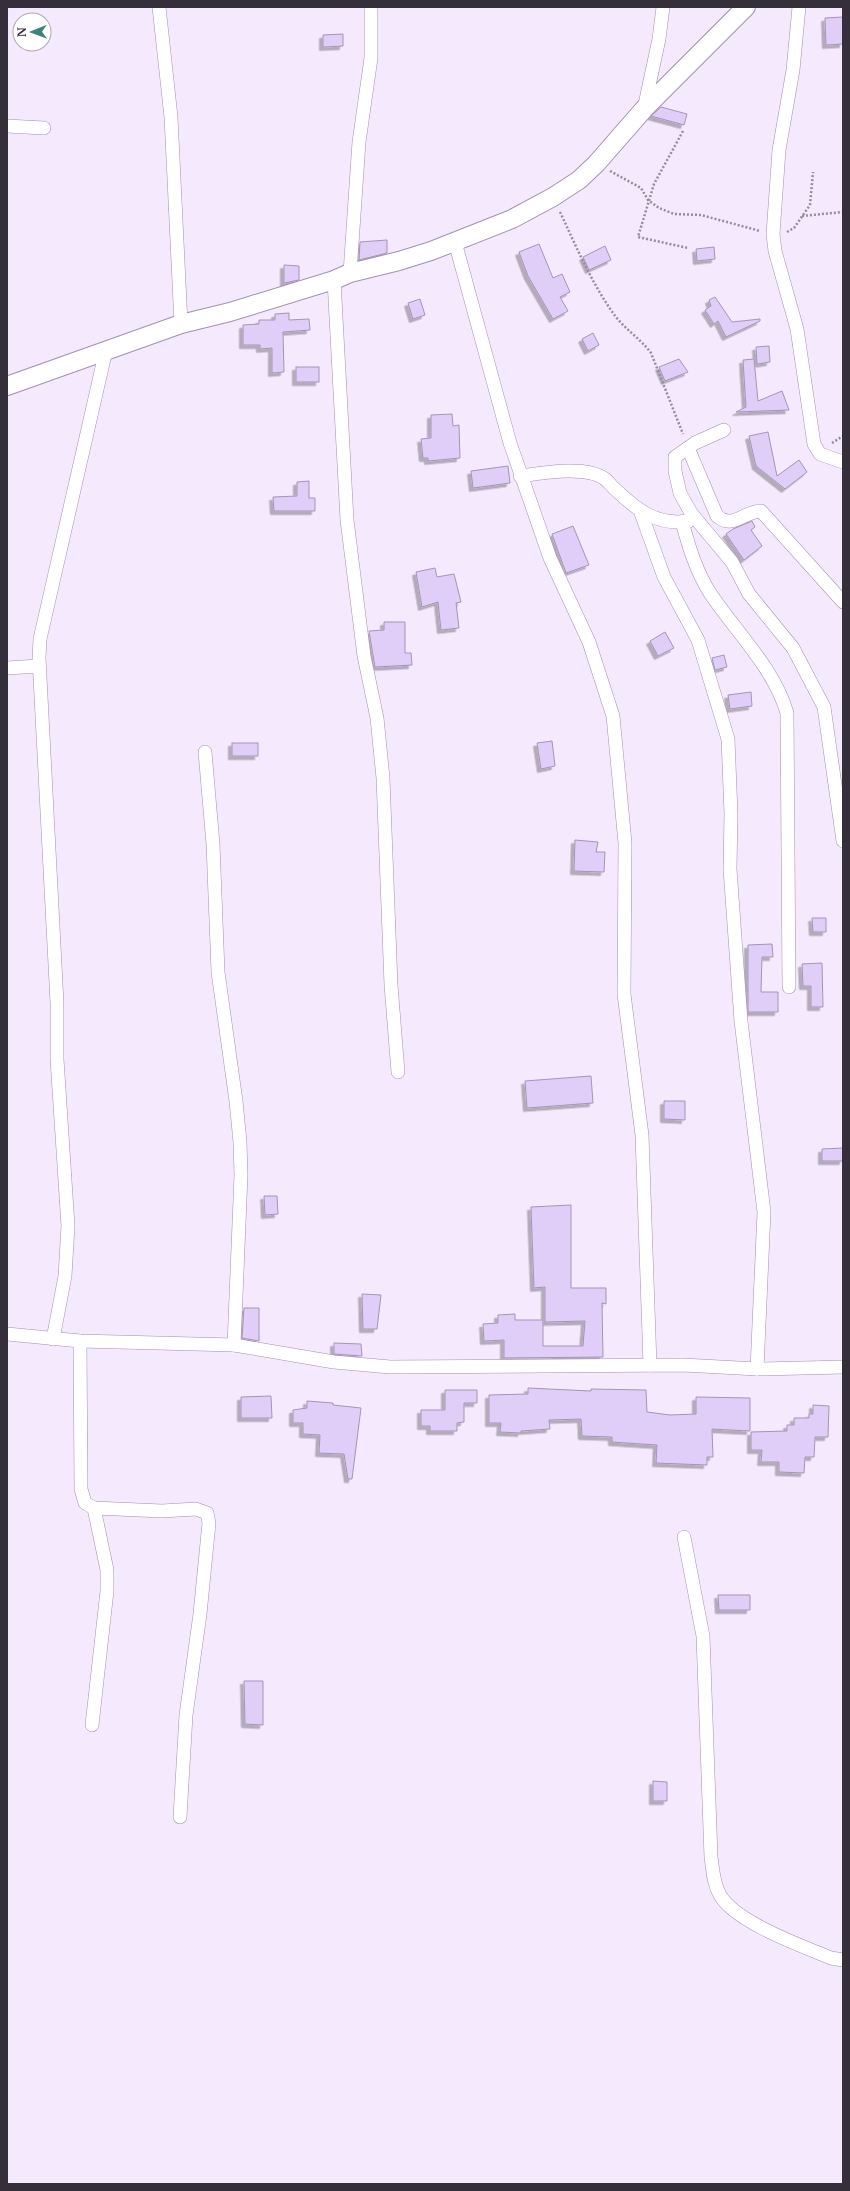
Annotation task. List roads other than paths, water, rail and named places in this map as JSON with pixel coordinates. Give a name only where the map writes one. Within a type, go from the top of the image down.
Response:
[{"type":"street","points":[[159,7],[171,117],[181,324]]},
{"type":"street","points":[[371,7],[371,58],[342,276],[347,520],[364,656],[377,718],[383,778],[391,985],[398,1072]]},
{"type":"street","points":[[644,109],[659,39],[663,7]]},
{"type":"street","points":[[7,386],[181,324],[230,312],[342,276],[399,261],[455,242],[512,219],[553,197],[578,180],[596,164],[644,109],[746,7]]},
{"type":"street","points":[[799,7],[793,70],[779,150],[772,234],[797,329],[814,444],[820,454],[843,462]]},
{"type":"street","points":[[7,126],[44,128]]},
{"type":"street","points":[[455,242],[520,476],[550,558],[589,642],[613,716],[625,843],[624,994],[642,1135],[650,1365]]},
{"type":"street","points":[[53,1339],[65,1276],[68,1226],[57,1059],[57,1003],[39,666],[40,640],[106,350]]},
{"type":"street","points":[[724,430],[688,448],[675,457],[675,471],[680,493],[696,520],[732,562],[749,594],[792,648],[824,707],[843,842]]},
{"type":"street","points":[[688,448],[717,516],[723,522],[730,523],[754,511],[761,511],[843,602]]},
{"type":"street","points":[[520,476],[550,472],[576,471],[595,474],[605,478],[641,513],[655,518],[682,522],[696,520]]},
{"type":"street","points":[[641,513],[664,577],[698,640],[728,739],[731,814],[730,869],[740,1006],[764,1212],[757,1369]]},
{"type":"street","points":[[682,522],[692,558],[709,592],[776,685],[787,713],[789,988]]},
{"type":"street","points":[[7,668],[39,666]]},
{"type":"street","points":[[205,752],[213,844],[218,972],[236,1101],[240,1142],[241,1175],[234,1345]]},
{"type":"street","points":[[7,1334],[80,1341],[234,1345],[359,1366],[650,1365],[757,1369],[843,1367]]},
{"type":"street","points":[[80,1341],[81,1489],[85,1503],[94,1508],[162,1511],[196,1509],[207,1513],[209,1523],[203,1592],[186,1715],[180,1817]]},
{"type":"street","points":[[92,1725],[107,1584],[104,1553],[94,1508]]},
{"type":"street","points":[[684,1537],[703,1636],[711,1857],[715,1884],[721,1897],[760,1928],[831,1958],[843,1960]]}]
